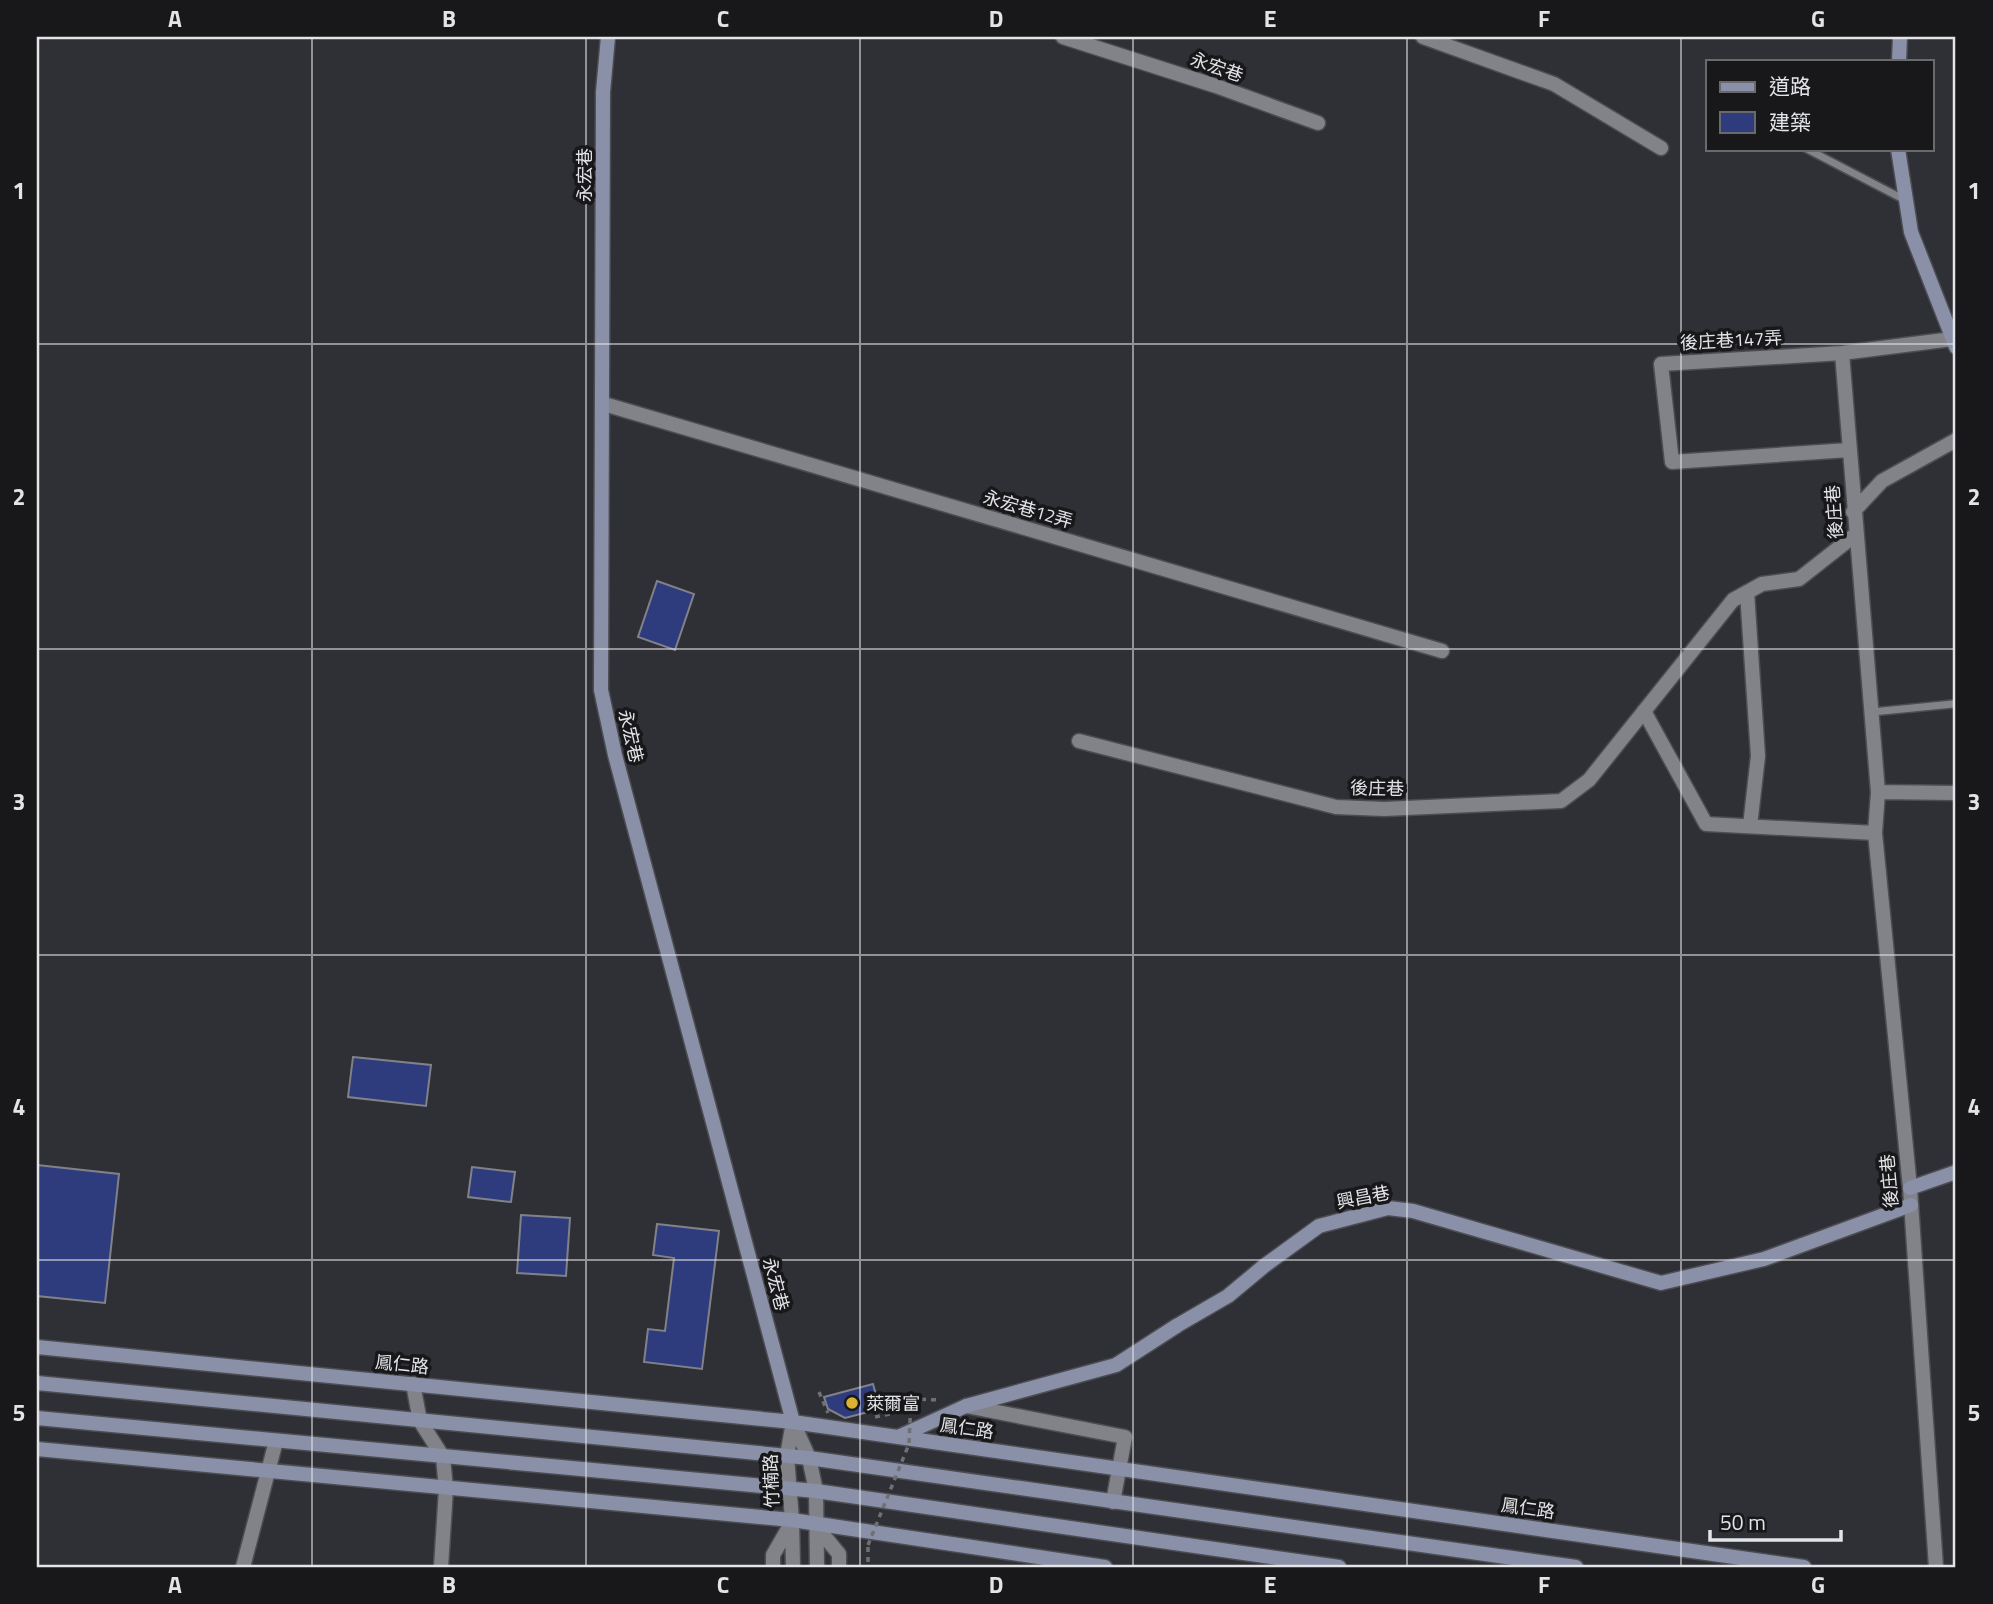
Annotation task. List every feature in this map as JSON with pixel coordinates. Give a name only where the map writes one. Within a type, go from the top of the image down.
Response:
[{"type":"main road","name":"永宏巷","points":[[608,37],[603,92],[601,690],[615,755],[793,1422]]},
{"type":"main road","points":[[1899,60],[1900,37]]},
{"type":"main road","points":[[1898,150],[1911,232],[1954,343]]},
{"type":"main road","points":[[1910,1188],[1956,1172]]},
{"type":"main road","name":"興昌巷","points":[[898,1437],[965,1406],[1116,1365],[1228,1296],[1320,1226],[1388,1208],[1413,1211],[1661,1283],[1764,1259],[1911,1205]]},
{"type":"main road","name":"鳳仁路","points":[[37,1347],[793,1422],[1804,1567]]},
{"type":"main road","points":[[37,1383],[787,1455],[1576,1567]]},
{"type":"main road","points":[[37,1418],[816,1491],[1339,1567]]},
{"type":"main road","points":[[37,1449],[792,1520],[1105,1567]]},
{"type":"street","name":"永宏巷","points":[[1063,37],[1216,86],[1318,123]]},
{"type":"street","points":[[1423,37],[1554,84],[1661,148]]},
{"type":"street","name":"後庄巷147弄","points":[[1849,450],[1672,462],[1661,364],[1954,343]]},
{"type":"street","name":"後庄巷","points":[[1842,353],[1878,792],[1875,833],[1910,1188],[1936,1567]]},
{"type":"street","name":"永宏巷12弄","points":[[604,404],[1442,651]]},
{"type":"street","points":[[1853,512],[1882,481],[1956,440]]},
{"type":"street","points":[[1750,826],[1758,756],[1747,592],[1762,584],[1799,579],[1855,535]]},
{"type":"street","name":"後庄巷","points":[[1079,741],[1336,807],[1384,810],[1561,801],[1589,780],[1733,600],[1747,592]]},
{"type":"street","points":[[1644,711],[1706,824],[1875,833]]},
{"type":"street","points":[[1878,792],[1956,793]]},
{"type":"street","points":[[413,1384],[420,1421],[443,1457],[446,1489],[441,1567]]},
{"type":"street","points":[[965,1406],[1125,1437],[1114,1502]]},
{"type":"street","name":"竹楠路","points":[[793,1422],[787,1455],[793,1567]]},
{"type":"street","name":"竹楠路","points":[[793,1422],[809,1458],[816,1491],[817,1567]]},
{"type":"street","points":[[243,1567],[276,1441]]},
{"type":"street","name":"竹楠路","points":[[774,1567],[773,1555],[792,1520]]},
{"type":"street","points":[[816,1525],[839,1554],[839,1567]]},
{"type":"lane","points":[[1809,150],[1906,201]]},
{"type":"lane","points":[[1871,712],[1953,704]]},
{"type":"path","points":[[819,1392],[829,1415]]},
{"type":"path","points":[[863,1419],[943,1402],[911,1399],[909,1444],[868,1545],[868,1567]]},
{"type":"building","points":[[657,581],[694,594],[675,650],[638,637]]},
{"type":"building","points":[[353,1057],[431,1065],[426,1106],[348,1097]]},
{"type":"building","points":[[37,1165],[119,1174],[105,1303],[37,1296]]},
{"type":"building","points":[[472,1167],[515,1172],[511,1202],[468,1197]]},
{"type":"building","points":[[521,1215],[570,1218],[566,1276],[517,1273]]},
{"type":"building","points":[[657,1224],[719,1231],[702,1369],[644,1362],[648,1329],[665,1331],[674,1258],[653,1255]]},
{"type":"building","name":"萊爾富","points":[[873,1384],[880,1409],[845,1418],[828,1409],[824,1397]]},
{"type":"place","name":"萊爾富","points":[[852,1403]]}]
